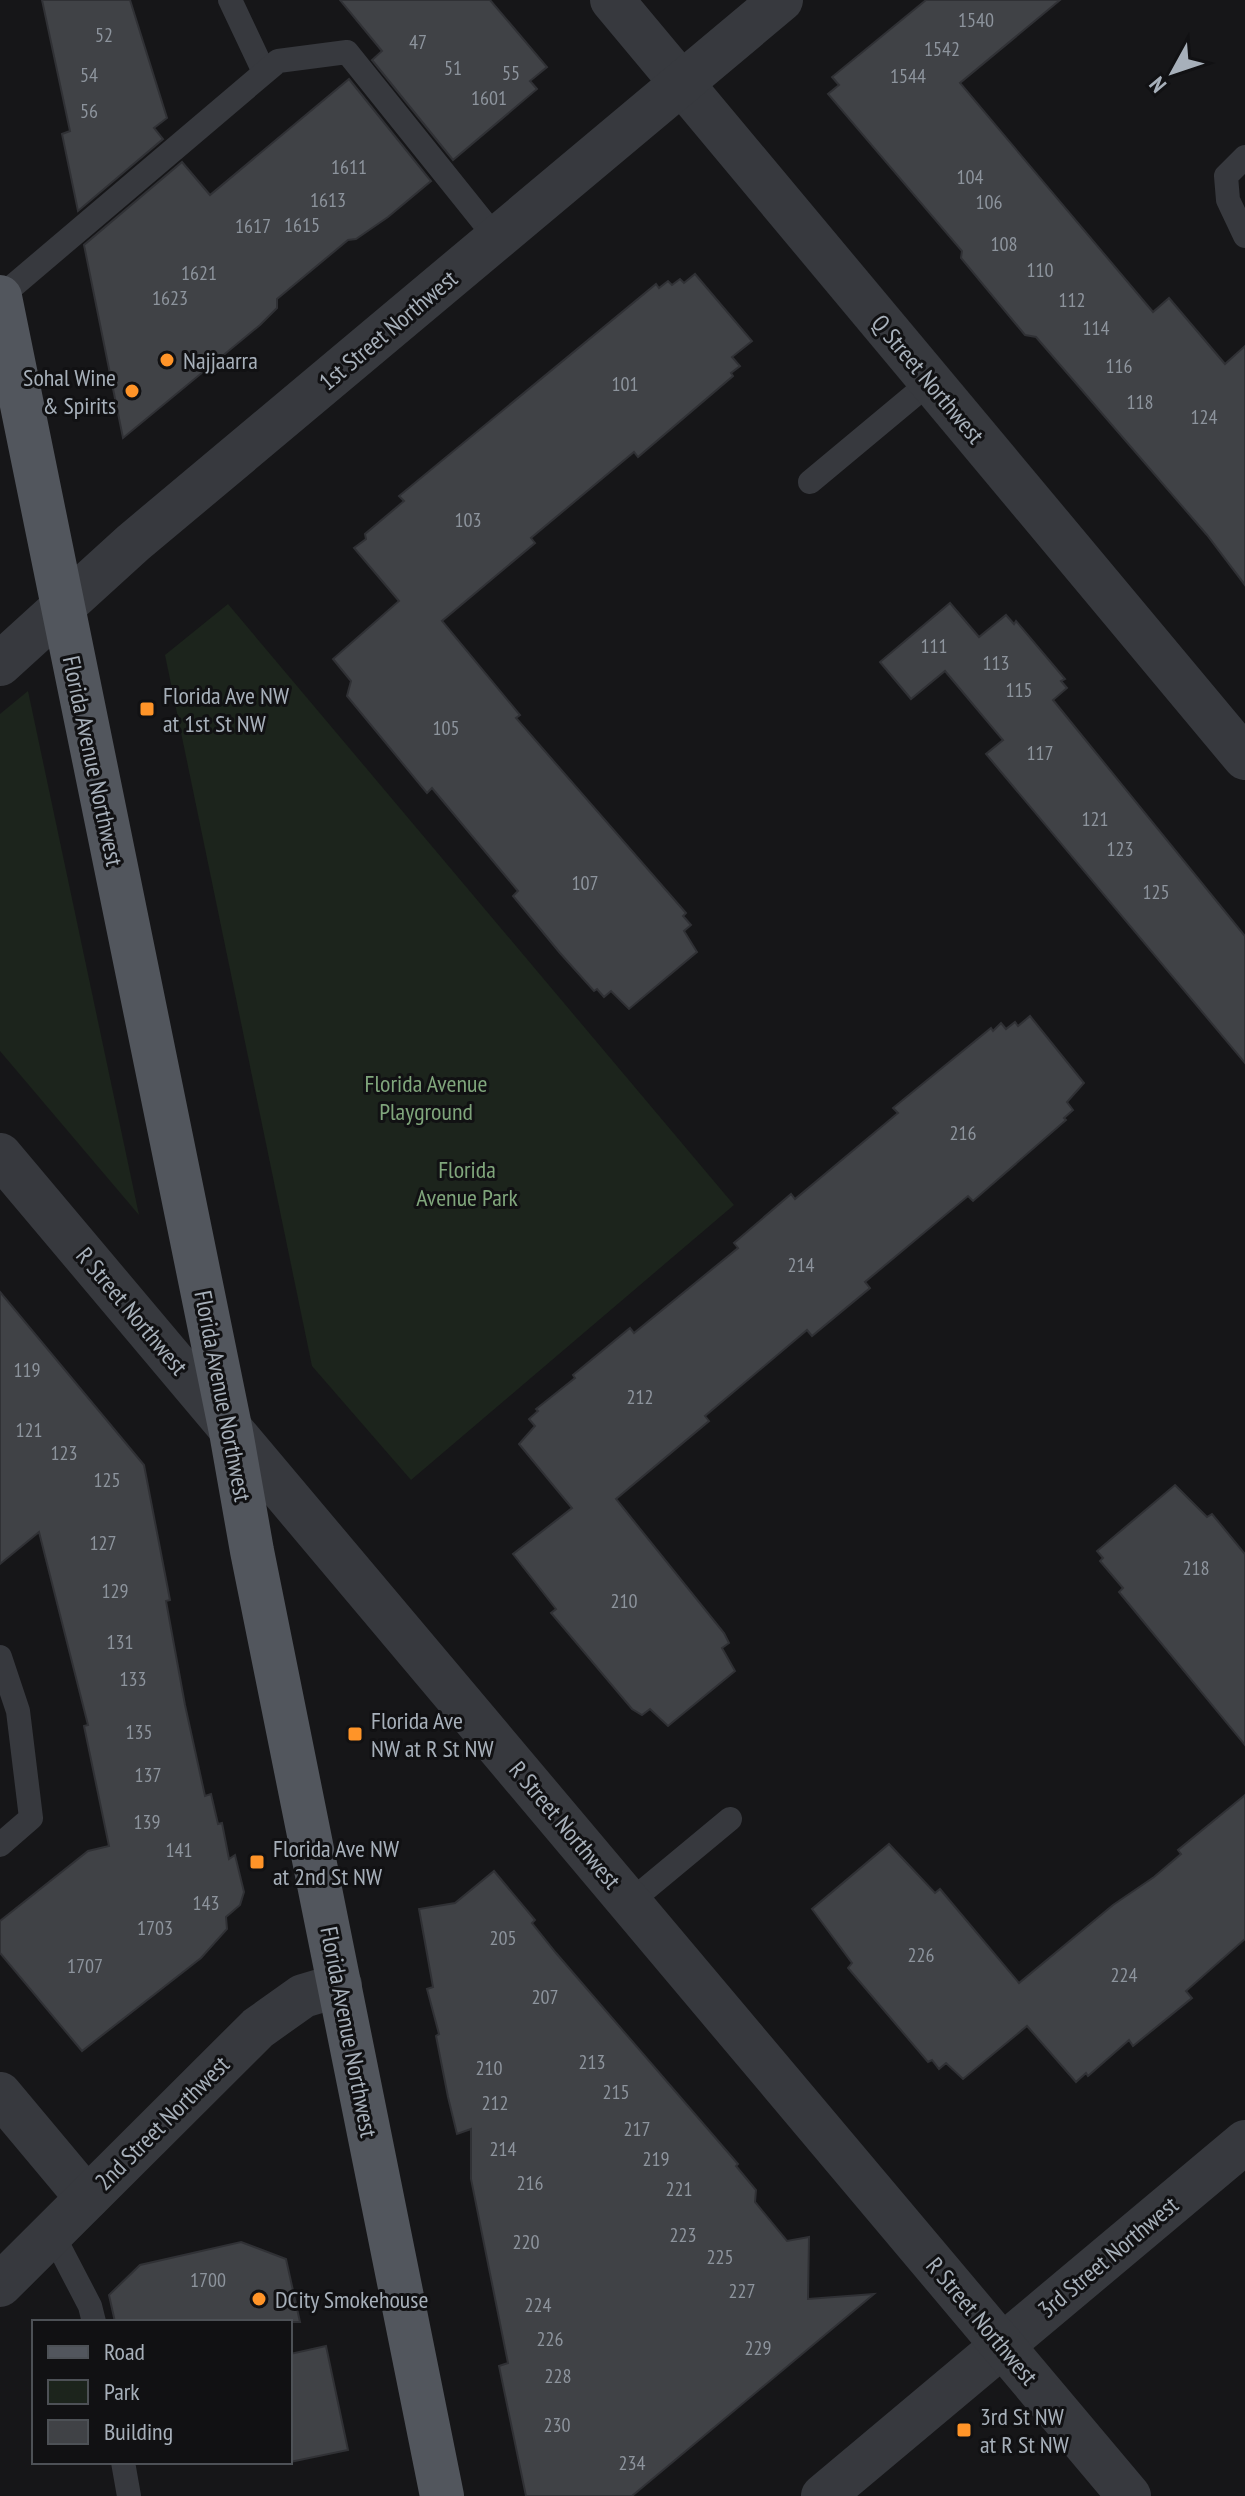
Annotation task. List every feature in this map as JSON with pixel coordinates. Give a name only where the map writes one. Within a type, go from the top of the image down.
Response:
[{"type":"main road","name":"Florida Avenue Northwest","points":[[0,297],[231,1432],[442,2496]]},
{"type":"street","name":"Q Street Northwest","points":[[612,0],[1245,758]]},
{"type":"street","name":"1st Street Northwest","points":[[0,664],[133,543],[781,0]]},
{"type":"street","name":"R Street Northwest","points":[[0,1155],[1129,2496]]},
{"type":"street","name":"2nd Street Northwest","points":[[0,2285],[258,2028],[303,1996],[340,1985]]},
{"type":"street","points":[[0,2094],[87,2198]]},
{"type":"street","name":"3rd Street Northwest","points":[[823,2496],[1245,2142]]},
{"type":"lane","points":[[230,0],[264,72]]},
{"type":"lane","points":[[0,297],[278,61],[347,52],[497,239]]},
{"type":"lane","points":[[1245,157],[1226,176],[1228,200],[1245,236]]},
{"type":"lane","points":[[810,482],[930,382]]},
{"type":"lane","points":[[0,1657],[18,1711],[31,1818],[0,1845]]},
{"type":"lane","points":[[630,1902],[730,1819]]},
{"type":"lane","points":[[52,2233],[90,2306],[94,2320]]},
{"type":"lane","points":[[123,2464],[129,2496]]},
{"type":"green space","name":"Florida Avenue Park","points":[[228,604],[734,1205],[411,1480],[312,1366],[165,655]]},
{"type":"green space","points":[[28,691],[139,1215],[0,1051],[0,714]]},
{"type":"building","points":[[42,0],[130,0],[167,118],[154,128],[163,139],[78,211],[62,134],[70,131]]},
{"type":"building","points":[[340,0],[490,0],[547,67],[530,81],[537,89],[453,160],[372,60],[382,51]]},
{"type":"building","points":[[926,0],[1060,0],[960,83],[1153,312],[1169,298],[1225,364],[1245,346],[1245,585],[1207,535],[1036,337],[1025,335],[961,258],[962,251],[828,94],[839,85],[832,77]]},
{"type":"building","points":[[349,79],[431,181],[388,217],[356,239],[348,240],[277,299],[277,308],[260,325],[123,438],[84,245],[182,162],[210,195]]},
{"type":"building","points":[[695,274],[752,341],[732,357],[740,366],[731,373],[733,376],[638,457],[634,452],[531,538],[535,543],[442,621],[520,715],[516,718],[686,913],[683,916],[691,925],[684,931],[697,952],[629,1009],[611,991],[604,997],[597,989],[594,991],[560,953],[513,896],[518,891],[432,788],[427,793],[347,696],[351,681],[333,659],[399,601],[354,548],[366,539],[365,534],[404,501],[399,496],[656,284],[659,288],[668,281],[672,285],[680,279],[684,283]]},
{"type":"building","points":[[950,603],[979,637],[1006,615],[1014,624],[1016,621],[1065,679],[1061,681],[1067,688],[1053,700],[1245,936],[1245,1063],[986,754],[1003,740],[945,671],[911,699],[880,662]]},
{"type":"building","points":[[1030,1016],[1084,1083],[1067,1102],[1073,1110],[1064,1118],[1066,1120],[973,1201],[968,1196],[865,1282],[870,1288],[812,1336],[807,1330],[705,1416],[709,1421],[616,1499],[724,1633],[729,1643],[722,1648],[735,1671],[668,1726],[650,1709],[642,1715],[632,1709],[551,1613],[556,1609],[513,1554],[572,1508],[519,1444],[535,1426],[529,1419],[538,1411],[536,1409],[575,1378],[573,1375],[630,1328],[634,1333],[738,1248],[734,1243],[791,1194],[795,1199],[898,1113],[893,1108],[991,1028],[993,1031],[1001,1023],[1006,1029],[1015,1022],[1018,1026]]},
{"type":"building","points":[[0,1292],[144,1465],[170,1600],[166,1601],[185,1705],[205,1796],[211,1794],[218,1824],[222,1823],[229,1859],[235,1855],[244,1892],[240,1905],[226,1917],[227,1929],[201,1958],[82,2051],[0,1953],[0,1921],[88,1851],[109,1846],[84,1726],[88,1725],[39,1532],[0,1564]]},
{"type":"building","points":[[1175,1485],[1207,1517],[1212,1514],[1245,1554],[1245,1745],[1119,1592],[1123,1588],[1100,1561],[1103,1558],[1097,1551]]},
{"type":"building","points":[[1245,1795],[1245,1939],[1186,1991],[1192,1998],[1133,2046],[1129,2040],[1088,2076],[1086,2073],[1076,2082],[1027,2026],[963,2079],[946,2063],[939,2069],[932,2060],[928,2062],[848,1968],[852,1963],[812,1909],[889,1844],[935,1893],[940,1889],[1019,1983],[1113,1905],[1154,1877],[1181,1854],[1178,1850]]},
{"type":"building","points":[[494,1871],[535,1920],[532,1923],[556,1953],[738,2164],[736,2166],[756,2190],[755,2202],[787,2241],[809,2237],[808,2299],[874,2294],[632,2496],[526,2496],[499,2366],[508,2363],[471,2179],[471,2129],[457,2134],[448,2097],[436,2036],[439,2034],[427,1989],[433,1987],[419,1909],[455,1903]]},
{"type":"building","points":[[241,2242],[286,2259],[300,2322],[115,2320],[109,2295],[140,2265]]},
{"type":"building","points":[[326,2346],[348,2450],[292,2462],[292,2354]]},
{"type":"place","name":"Najjaarra","points":[[167,360]]},
{"type":"place","name":"Sohal Wine & Spirits","points":[[132,391]]},
{"type":"place","name":"Florida Ave NW at 1st St NW","points":[[147,709]]},
{"type":"place","name":"Florida Ave NW at R St NW","points":[[355,1734]]},
{"type":"place","name":"Florida Ave NW at 2nd St NW","points":[[257,1862]]},
{"type":"place","name":"DCity Smokehouse","points":[[259,2299]]},
{"type":"place","name":"3rd St NW at R St NW","points":[[964,2430]]},
{"type":"park label","name":"Florida Avenue Playground","points":[[426,1097]]}]
